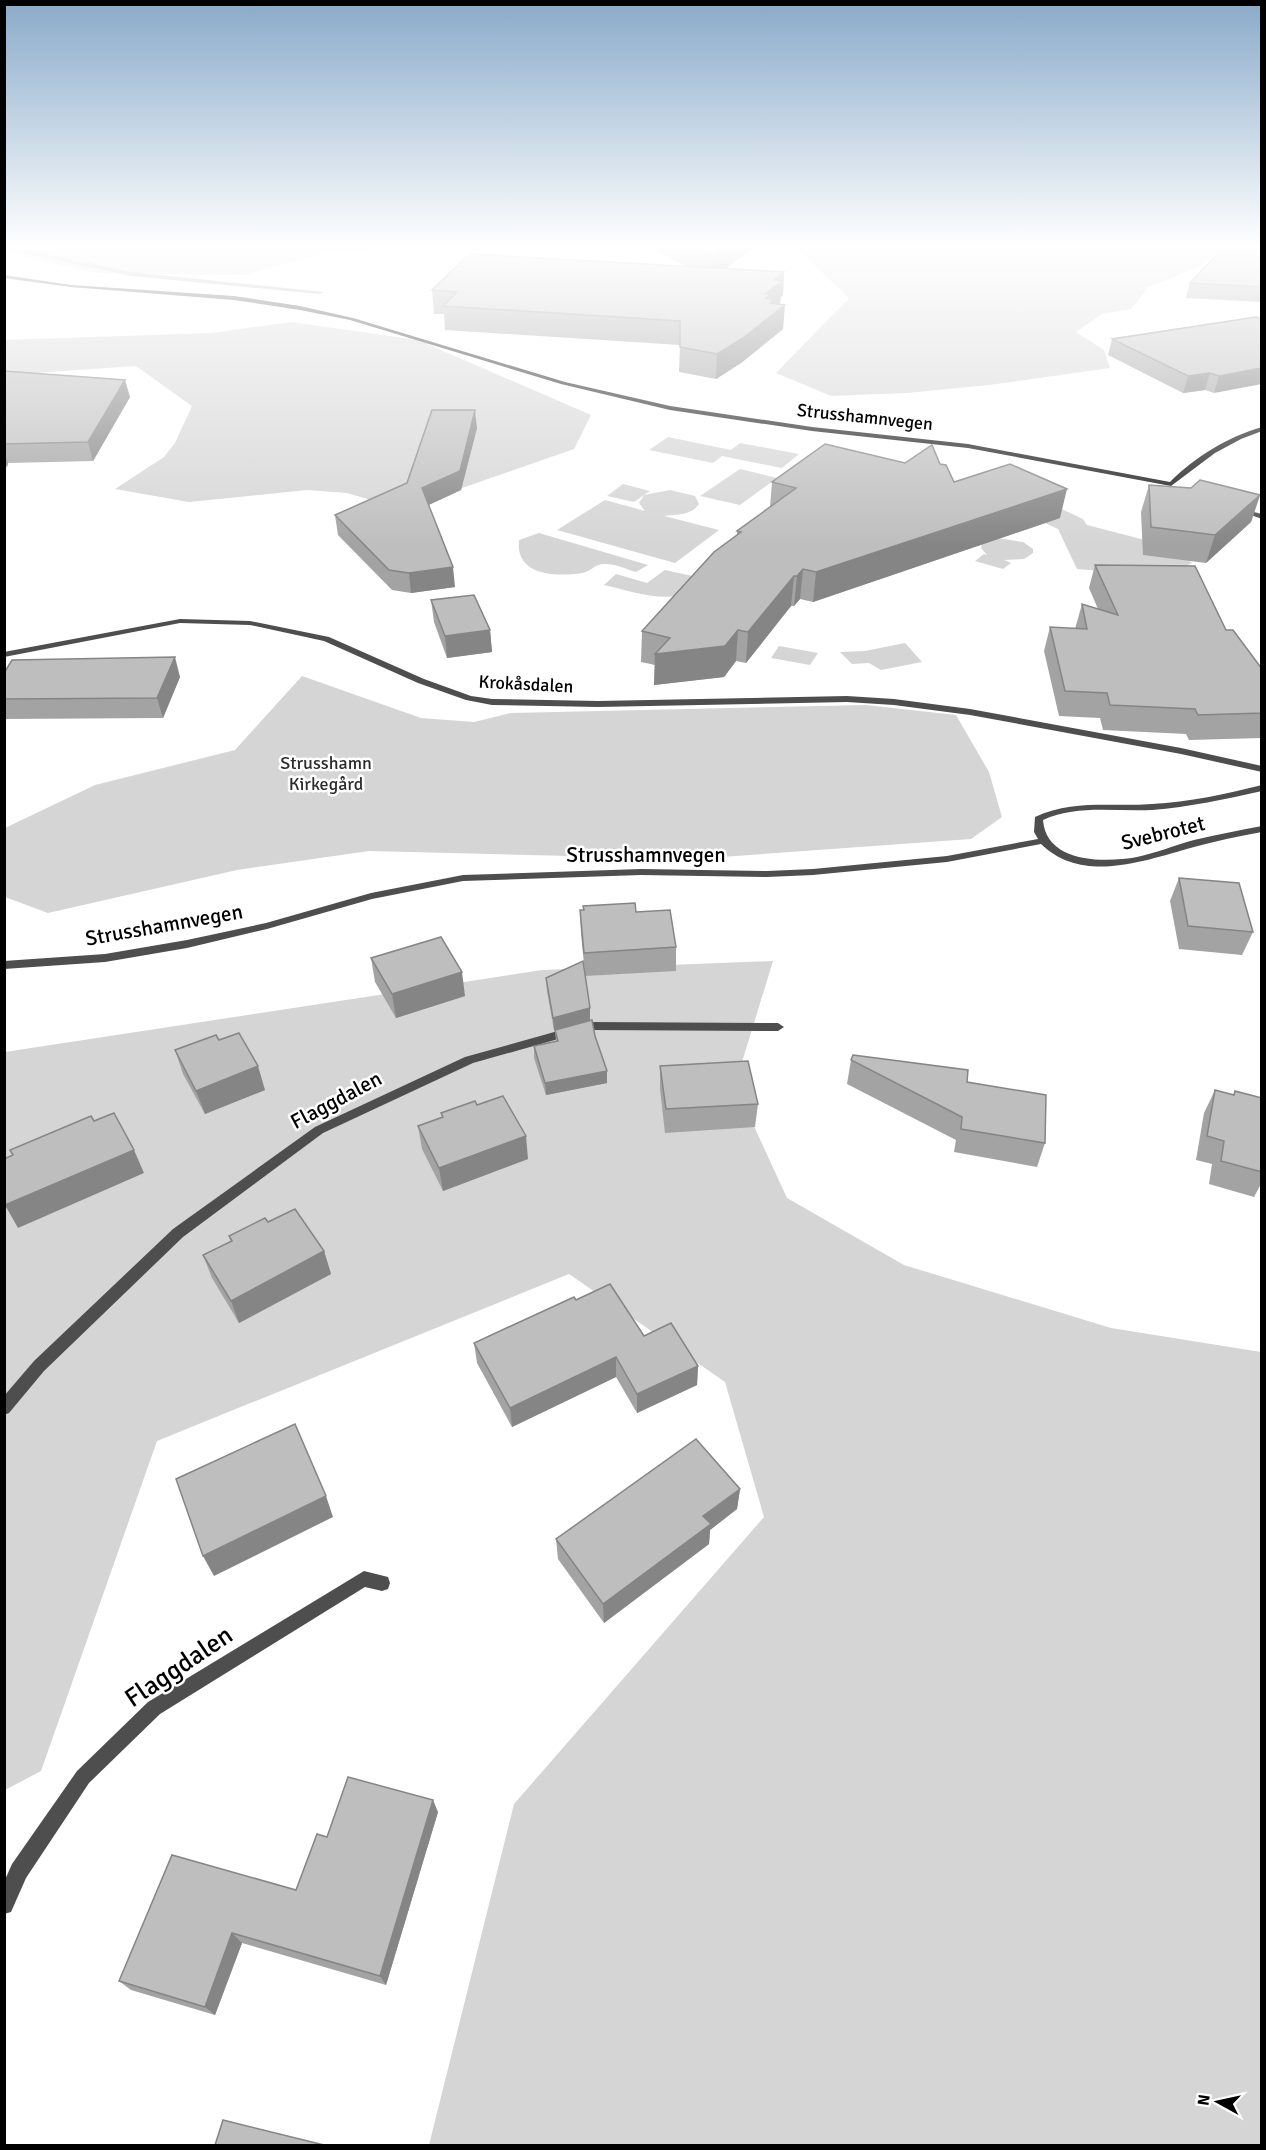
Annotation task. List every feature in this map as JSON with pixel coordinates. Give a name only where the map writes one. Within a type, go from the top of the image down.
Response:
[{"type":"street","name":"Strusshamnvegen","points":[[438,345],[563,383],[659,406],[812,429],[968,446],[1171,484],[1181,488]]},
{"type":"street","points":[[1171,484],[1181,474],[1206,457],[1262,429]]},
{"type":"street","points":[[1231,507],[1262,517]]},
{"type":"street","name":"Krokåsdalen","points":[[4,655],[71,644],[173,622],[230,621],[326,639],[421,681],[469,698],[492,702],[664,704],[847,699],[894,702],[988,716],[1181,751],[1262,769]]},
{"type":"street","points":[[1042,841],[1037,829],[1038,819],[1063,807],[1153,807],[1184,804],[1262,788]]},
{"type":"street","name":"Svebrotet","points":[[1042,841],[1055,851],[1077,859],[1098,863],[1122,863],[1235,834],[1262,830]]},
{"type":"street","name":"Strusshamnvegen","points":[[4,965],[105,958],[187,944],[267,926],[371,896],[463,878],[641,872],[767,874],[813,872],[947,859],[1042,841]]},
{"type":"street","name":"Flaggdalen","points":[[4,1408],[39,1366],[178,1233],[319,1130],[469,1060],[590,1026],[778,1027]]},
{"type":"street","name":"Flaggdalen","points":[[4,1905],[19,1872],[83,1776],[154,1708],[364,1579],[382,1583]]},
{"type":"green space","points":[[4,345],[430,345],[591,415],[574,449],[402,509],[347,493],[307,490],[189,502],[115,489],[164,457],[175,443],[192,406],[136,366],[5,375]]},
{"type":"green space","points":[[803,345],[1097,345],[1104,350],[1110,368],[989,385],[907,393],[831,396],[776,373]]},
{"type":"green space","points":[[668,437],[731,450],[740,443],[799,454],[782,468],[722,456],[713,463],[649,450]]},
{"type":"green space","points":[[740,469],[777,478],[740,505],[700,496]]},
{"type":"green space","points":[[623,484],[650,491],[634,502],[607,496]]},
{"type":"green space","points":[[1012,486],[1083,519],[1087,525],[1172,547],[1192,563],[1162,576],[1077,569],[1058,529],[1045,523]]},
{"type":"green space","points":[[670,490],[695,496],[699,504],[692,511],[664,516],[719,530],[675,563],[557,530],[605,500],[645,511],[639,503],[644,495]]},
{"type":"green space","points":[[539,533],[648,565],[636,572],[616,565],[601,564],[585,572],[572,574],[539,572],[524,561],[519,552],[519,540]]},
{"type":"green space","points":[[998,538],[1023,542],[1033,549],[1033,553],[1024,559],[1004,560],[1011,563],[1003,569],[975,561],[984,554],[987,555],[981,548],[982,544]]},
{"type":"green space","points":[[665,570],[701,578],[688,592],[669,597],[646,595],[604,585],[616,574],[647,583]]},
{"type":"green space","points":[[905,643],[922,662],[881,670],[869,663],[852,664],[840,652],[865,651]]},
{"type":"green space","points":[[779,646],[818,653],[810,665],[771,658]]},
{"type":"green space","name":"Strusshamn Kirkegård","points":[[302,676],[421,718],[474,722],[511,713],[866,705],[956,715],[989,772],[1002,817],[971,839],[694,859],[369,851],[237,870],[48,913],[5,897],[5,828],[95,785],[235,750]]},
{"type":"green space","points":[[773,961],[735,1085],[787,1198],[904,1265],[1111,1328],[1261,1352],[1261,2145],[429,2145],[514,1804],[764,1517],[725,1382],[569,1274],[157,1441],[41,1771],[5,1790],[5,1052],[542,970]]},
{"type":"building","points":[[680,345],[731,345],[717,354]]},
{"type":"building","points":[[1125,345],[1262,345],[1262,368],[1219,376],[1210,373],[1188,376]]},
{"type":"building","points":[[4,371],[125,380],[88,442],[4,444]]},
{"type":"building","points":[[432,410],[475,410],[460,471],[422,488],[453,567],[409,573],[389,570],[335,515],[407,483]]},
{"type":"building","points":[[825,444],[905,463],[932,445],[940,464],[946,465],[954,482],[1010,464],[1067,489],[816,572],[803,569],[797,576],[794,576],[748,632],[738,630],[725,646],[655,654],[670,638],[642,631],[714,552],[741,532],[737,531],[796,488],[772,482]]},
{"type":"building","points":[[1200,480],[1260,495],[1215,535],[1151,527],[1149,485],[1191,488]]},
{"type":"building","points":[[1095,565],[1195,566],[1226,630],[1233,630],[1262,669],[1262,713],[1198,715],[1195,709],[1110,705],[1107,693],[1065,691],[1050,627],[1087,629],[1082,604],[1118,615]]},
{"type":"building","points":[[474,595],[490,630],[445,636],[431,600]]},
{"type":"building","points":[[175,657],[157,698],[4,699],[4,673],[12,660]]},
{"type":"building","points":[[1179,878],[1239,883],[1253,932],[1188,926]]},
{"type":"building","points":[[635,903],[636,912],[670,910],[676,947],[584,953],[580,910],[584,910],[583,906]]},
{"type":"building","points":[[441,937],[462,972],[392,994],[371,958]]},
{"type":"building","points":[[583,961],[590,1008],[553,1018],[546,978]]},
{"type":"building","points":[[592,1020],[607,1071],[545,1083],[534,1046],[558,1041],[555,1030]]},
{"type":"building","points":[[239,1033],[258,1066],[196,1091],[175,1050],[216,1035],[219,1040]]},
{"type":"building","points":[[853,1055],[968,1070],[967,1082],[1046,1095],[1045,1143],[961,1129],[962,1117],[851,1060]]},
{"type":"building","points":[[748,1061],[758,1104],[666,1109],[660,1066]]},
{"type":"building","points":[[1215,1090],[1234,1095],[1235,1091],[1262,1098],[1262,1172],[1221,1161],[1224,1141],[1207,1136]]},
{"type":"building","points":[[503,1096],[526,1136],[439,1168],[418,1126],[443,1117],[441,1113],[475,1101],[477,1105]]},
{"type":"building","points":[[114,1113],[134,1150],[5,1205],[4,1159],[13,1155],[10,1150],[91,1116],[94,1121]]},
{"type":"building","points":[[295,1209],[324,1251],[231,1301],[203,1255],[232,1241],[229,1236],[265,1218],[268,1222]]},
{"type":"building","points":[[610,1284],[644,1336],[671,1323],[698,1366],[637,1394],[616,1357],[510,1408],[474,1343],[574,1297],[576,1300]]},
{"type":"building","points":[[295,1424],[326,1496],[203,1556],[176,1479]]},
{"type":"building","points":[[696,1439],[740,1489],[703,1516],[711,1524],[603,1604],[556,1539]]},
{"type":"building","points":[[348,1777],[433,1800],[380,1976],[232,1933],[205,2007],[119,1981],[172,1855],[296,1890],[317,1834],[327,1837]]},
{"type":"building","points":[[223,2120],[324,2145],[215,2145]]}]
